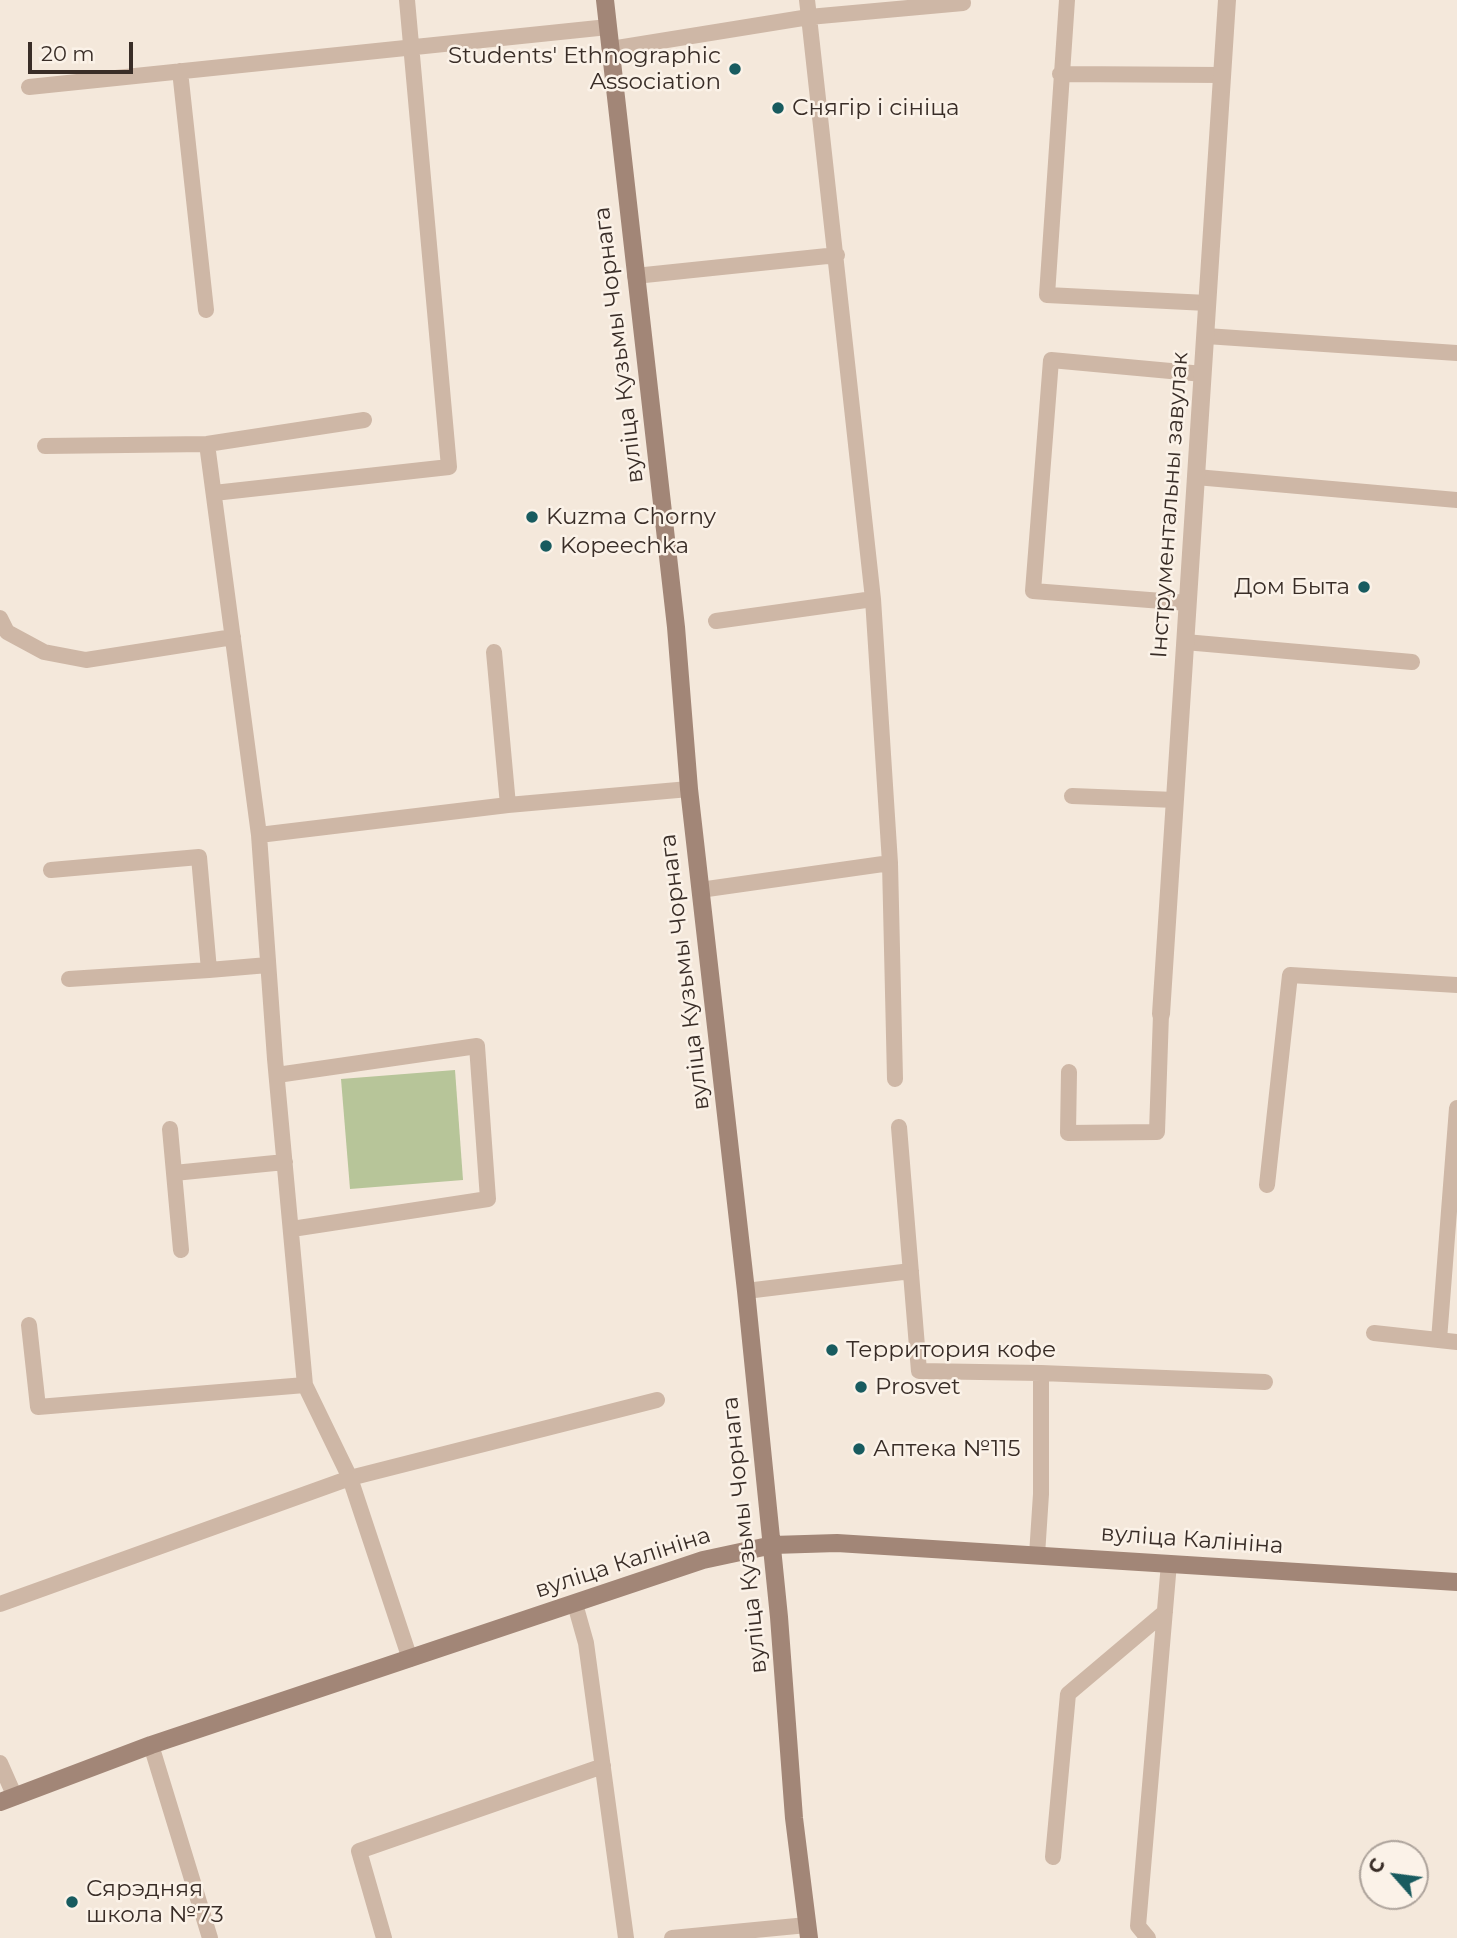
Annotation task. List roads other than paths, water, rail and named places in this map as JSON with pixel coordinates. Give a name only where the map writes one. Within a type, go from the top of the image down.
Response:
[{"type":"main road","name":"вуліца Кузьмы Чорнага","points":[[605,0],[676,627],[689,789],[773,1545],[794,1818],[808,1932]]},
{"type":"main road","name":"вуліца Калініна","points":[[7,1800],[151,1745],[703,1560],[773,1545],[837,1543],[1457,1582]]},
{"type":"street","name":"Інструментальны завулак","points":[[1161,1014],[1227,0]]},
{"type":"lane","points":[[214,493],[449,467],[407,0]]},
{"type":"lane","points":[[1067,0],[1060,74],[1048,295],[1208,303]]},
{"type":"lane","points":[[611,50],[808,8],[963,3]]},
{"type":"lane","points":[[808,8],[873,599],[890,863],[895,1079]]},
{"type":"lane","points":[[29,87],[608,27]]},
{"type":"lane","points":[[180,71],[206,310]]},
{"type":"lane","points":[[1060,74],[1222,75]]},
{"type":"lane","points":[[635,276],[837,256]]},
{"type":"lane","points":[[1206,337],[1457,353]]},
{"type":"lane","points":[[1188,603],[1033,590],[1051,360],[1203,374]]},
{"type":"lane","points":[[45,446],[207,444],[364,420]]},
{"type":"lane","points":[[207,444],[259,835],[276,1075],[305,1385],[350,1478],[410,1659]]},
{"type":"lane","points":[[1196,477],[1457,500]]},
{"type":"lane","points":[[716,621],[873,599]]},
{"type":"lane","points":[[0,618],[7,632],[44,652],[86,660],[233,637]]},
{"type":"lane","points":[[1185,642],[1412,662]]},
{"type":"lane","points":[[494,652],[508,805]]},
{"type":"lane","points":[[259,835],[508,805],[689,789]]},
{"type":"lane","points":[[1072,796],[1175,800]]},
{"type":"lane","points":[[51,870],[199,857],[209,970]]},
{"type":"lane","points":[[700,890],[890,863]]},
{"type":"lane","points":[[69,979],[268,965]]},
{"type":"lane","points":[[1267,1185],[1290,975],[1457,985]]},
{"type":"lane","points":[[1069,1072],[1068,1133],[1157,1132],[1161,1014]]},
{"type":"lane","points":[[276,1075],[477,1046],[488,1199],[292,1229]]},
{"type":"lane","points":[[1438,1340],[1457,1108]]},
{"type":"lane","points":[[899,1127],[919,1371],[1265,1382]]},
{"type":"lane","points":[[170,1129],[181,1250]]},
{"type":"lane","points":[[174,1173],[285,1162]]},
{"type":"lane","points":[[746,1291],[911,1271]]},
{"type":"lane","points":[[29,1325],[38,1407],[305,1385]]},
{"type":"lane","points":[[1374,1333],[1457,1342]]},
{"type":"lane","points":[[1037,1555],[1041,1494],[1041,1373]]},
{"type":"lane","points":[[0,1604],[350,1478],[657,1400]]},
{"type":"lane","points":[[1148,1938],[1138,1926],[1168,1563]]},
{"type":"lane","points":[[575,1604],[586,1643],[626,1938]]},
{"type":"lane","points":[[1052,1857],[1068,1694],[1165,1612]]},
{"type":"lane","points":[[151,1745],[210,1938]]},
{"type":"lane","points":[[0,1763],[7,1800]]},
{"type":"lane","points":[[384,1938],[359,1851],[603,1766]]},
{"type":"lane","points":[[672,1938],[808,1932]]},
{"type":"place","name":"Students' Ethnographic Association","points":[[735,69]]},
{"type":"place","name":"Снягір і сініца","points":[[778,108]]},
{"type":"place","name":"Kuzma Chorny","points":[[532,517]]},
{"type":"place","name":"Kopeechka","points":[[546,546]]},
{"type":"place","name":"Дом Быта","points":[[1364,587]]},
{"type":"place","name":"Территория кофе","points":[[832,1350]]},
{"type":"place","name":"Prosvet","points":[[861,1387]]},
{"type":"place","name":"Аптека №115","points":[[859,1449]]},
{"type":"place","name":"Сярэдняя школа №73","points":[[72,1902]]}]
